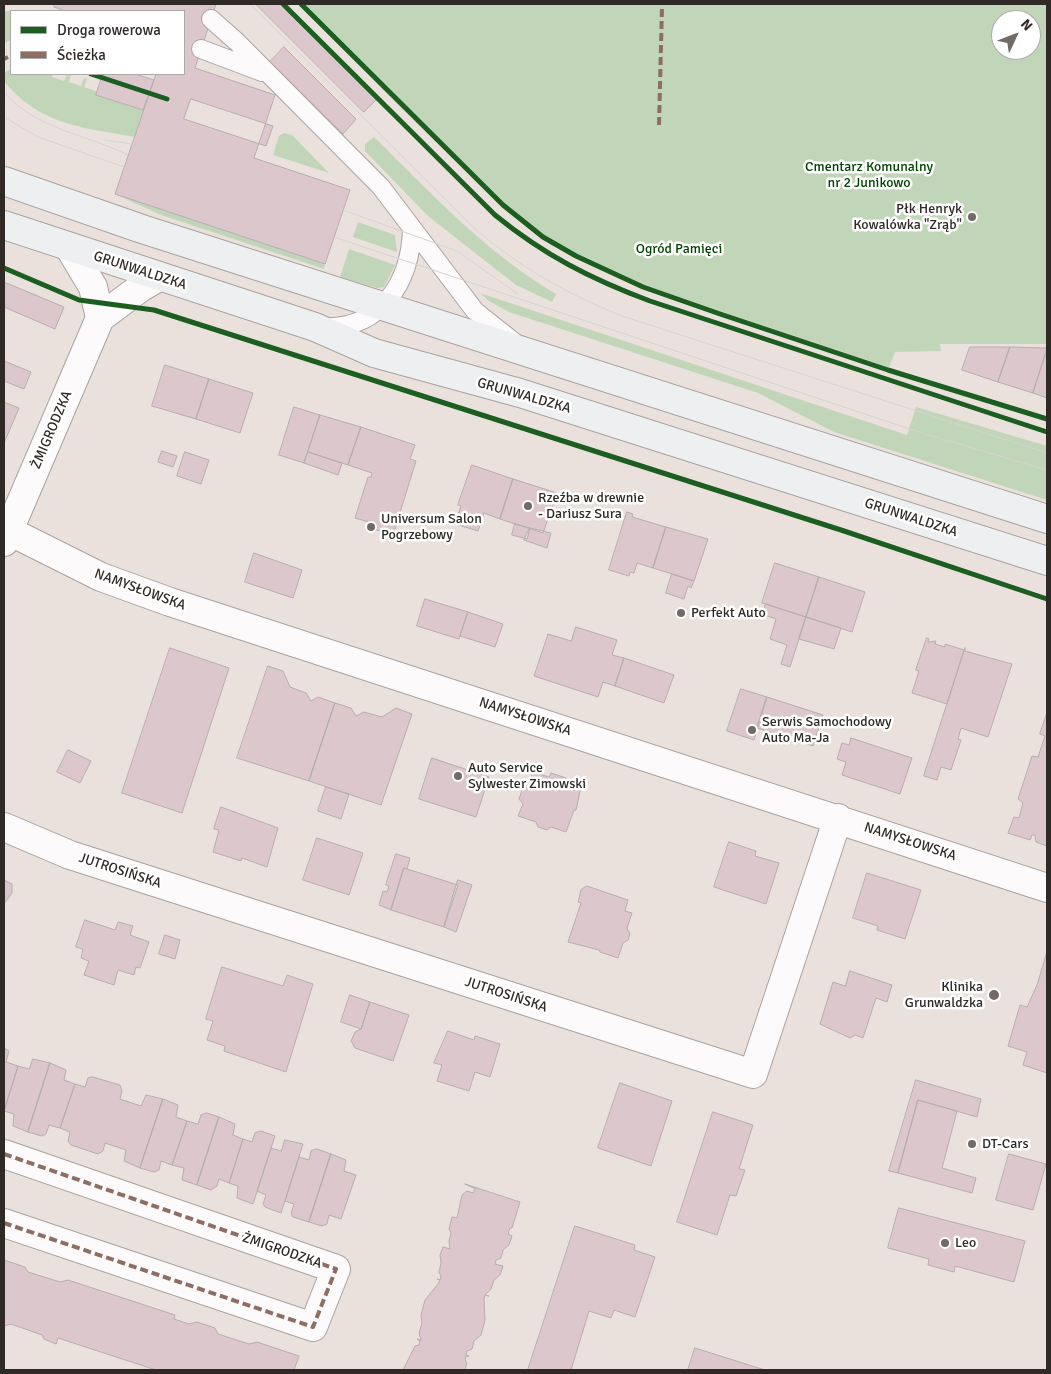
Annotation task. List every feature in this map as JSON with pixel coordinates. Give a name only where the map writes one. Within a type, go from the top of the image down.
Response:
[{"type":"street","points":[[4,181],[142,228],[1047,519]]},
{"type":"street","name":"GRUNWALDZKA","points":[[4,225],[314,327],[374,353],[520,393],[1047,561]]},
{"type":"street","points":[[68,247],[93,287],[100,318]]},
{"type":"street","name":"ŻMIGRODZKA","points":[[6,537],[100,318],[140,288],[159,277]]},
{"type":"street","name":"NAMYSŁOWSKA","points":[[6,537],[101,577],[170,602],[838,818],[1047,888]]},
{"type":"street","name":"JUTROSIŃSKA","points":[[4,827],[70,855],[753,1074],[838,818]]},
{"type":"street","name":"ŻMIGRODZKA","points":[[4,1154],[336,1269],[313,1327],[4,1223]]},
{"type":"lane","points":[[211,19],[381,187],[476,311],[509,339],[533,354]]},
{"type":"lane","points":[[201,49],[267,74]]},
{"type":"lane","points":[[314,327],[348,325],[385,306],[394,293],[407,262],[412,228]]},
{"type":"green space","name":"Cmentarz Komunalny nr 2 Junikowo","points":[[301,4],[1047,4],[1047,344],[940,344],[941,351],[895,352],[888,370],[643,287],[576,256],[543,237],[484,188]]},
{"type":"green space","points":[[4,11],[10,11],[10,40],[4,43]]},
{"type":"green space","points":[[10,70],[10,75],[53,75],[52,77],[64,81],[67,75],[71,75],[69,82],[81,86],[84,78],[87,79],[84,87],[98,92],[97,95],[165,117],[160,142],[76,126],[56,119],[20,98],[4,81],[4,73]]},
{"type":"green space","points":[[284,133],[292,135],[329,173],[273,155],[279,136]]},
{"type":"green space","points":[[374,137],[482,241],[556,294],[552,302],[516,285],[428,216],[365,151],[365,144]]},
{"type":"green space","points":[[115,194],[325,264],[324,269],[161,215]]},
{"type":"green space","points":[[358,222],[395,235],[397,252],[353,237]]},
{"type":"green space","points":[[349,249],[395,265],[384,287],[377,288],[340,277]]},
{"type":"green space","points":[[480,293],[907,435],[916,407],[1047,446],[1047,500],[834,432],[758,393],[509,312],[489,301]]},
{"type":"building","points":[[55,4],[216,4],[195,68],[275,95],[254,158],[350,190],[325,264],[115,194],[156,75],[185,75],[185,10],[62,10],[54,7]]},
{"type":"building","points":[[256,4],[283,4],[378,98],[364,112]]},
{"type":"building","points":[[284,47],[356,119],[343,134],[270,62]]},
{"type":"building","points":[[103,75],[138,75],[154,80],[143,110],[96,95]]},
{"type":"building","points":[[191,99],[273,126],[266,146],[184,119]]},
{"type":"building","points":[[4,282],[64,307],[55,329],[4,307]]},
{"type":"building","points":[[970,347],[1010,347],[998,382],[962,370]]},
{"type":"building","points":[[1010,347],[1047,348],[1033,393],[998,382]]},
{"type":"building","points":[[1047,350],[1047,398],[1033,393]]},
{"type":"building","points":[[4,361],[31,372],[24,389],[4,381]]},
{"type":"building","points":[[165,365],[209,379],[196,419],[152,406]]},
{"type":"building","points":[[209,379],[253,393],[240,433],[196,419]]},
{"type":"building","points":[[4,402],[19,408],[4,443]]},
{"type":"building","points":[[294,407],[320,415],[304,463],[279,455]]},
{"type":"building","points":[[320,415],[361,427],[348,465],[308,452]]},
{"type":"building","points":[[361,427],[415,445],[410,459],[416,461],[393,535],[367,527],[369,522],[355,518],[368,477],[371,477],[372,473],[348,465]]},
{"type":"building","points":[[162,451],[177,456],[173,467],[158,462]]},
{"type":"building","points":[[185,452],[209,460],[201,484],[177,476]]},
{"type":"building","points":[[308,452],[342,463],[338,475],[304,463]]},
{"type":"building","points":[[472,465],[513,479],[500,519],[484,513],[478,531],[455,524],[461,506],[458,505]]},
{"type":"building","name":"Rzeźba w drewnie - Dariusz Sura","points":[[513,479],[557,493],[543,533],[500,519]]},
{"type":"building","points":[[627,512],[633,514],[632,517],[666,527],[653,568],[637,563],[634,573],[630,572],[629,576],[609,570]]},
{"type":"building","points":[[515,524],[530,528],[527,539],[512,535]]},
{"type":"building","points":[[666,527],[708,539],[694,581],[653,568]]},
{"type":"building","points":[[530,528],[551,533],[547,548],[524,540]]},
{"type":"building","points":[[254,553],[302,570],[293,598],[245,582]]},
{"type":"building","points":[[775,563],[819,577],[806,617],[762,603]]},
{"type":"building","points":[[672,574],[694,581],[691,588],[688,586],[684,599],[666,593]]},
{"type":"building","points":[[819,577],[865,592],[852,632],[806,617]]},
{"type":"building","points":[[425,599],[468,612],[459,639],[417,626]]},
{"type":"building","points":[[766,604],[806,617],[790,667],[781,664],[787,645],[770,639],[776,619],[762,614]]},
{"type":"building","points":[[468,612],[503,624],[495,647],[460,636]]},
{"type":"building","points":[[806,617],[841,628],[834,649],[799,639]]},
{"type":"building","points":[[576,627],[617,640],[612,655],[624,658],[615,686],[603,682],[598,697],[534,676],[548,634],[571,641]]},
{"type":"building","points":[[927,638],[929,639],[928,642],[936,641],[935,644],[945,647],[945,644],[964,650],[947,704],[912,693],[919,671],[916,670]]},
{"type":"building","points":[[170,648],[229,668],[182,813],[122,793]]},
{"type":"building","points":[[965,648],[965,651],[1012,664],[988,737],[961,728],[958,739],[961,740],[951,770],[941,767],[937,780],[924,776]]},
{"type":"building","points":[[624,658],[674,675],[664,703],[615,686]]},
{"type":"building","points":[[268,666],[283,671],[290,687],[306,693],[311,701],[318,697],[335,703],[309,781],[237,758]]},
{"type":"building","points":[[741,689],[767,697],[754,740],[727,731]]},
{"type":"building","points":[[767,697],[823,715],[813,746],[757,728]]},
{"type":"building","points":[[335,703],[351,708],[356,716],[364,712],[382,717],[396,708],[412,714],[381,805],[309,781]]},
{"type":"building","points":[[1047,713],[1047,846],[1036,842],[1035,835],[1032,835],[1030,840],[1008,833],[1014,817],[1019,818],[1023,803],[1018,799],[1032,756],[1038,757],[1045,736],[1040,734]]},
{"type":"building","points":[[851,738],[912,758],[900,794],[842,775],[846,762],[837,759],[842,743],[849,745]]},
{"type":"building","points":[[68,750],[91,761],[80,783],[57,772]]},
{"type":"building","points":[[432,758],[489,777],[476,817],[419,799]]},
{"type":"building","points":[[533,772],[549,777],[551,773],[566,778],[564,782],[581,787],[576,810],[574,810],[566,832],[551,827],[547,830],[538,827],[536,822],[518,816],[523,804],[519,799],[522,790],[528,787]]},
{"type":"building","points":[[326,787],[349,794],[341,819],[318,811]]},
{"type":"building","points":[[221,807],[278,828],[267,867],[242,858],[241,861],[213,852],[219,830],[214,829]]},
{"type":"building","points":[[317,838],[363,853],[349,895],[303,880]]},
{"type":"building","points":[[729,842],[756,851],[755,856],[779,863],[766,904],[714,887]]},
{"type":"building","points":[[396,854],[410,858],[407,869],[404,868],[391,910],[379,905],[383,891],[387,892],[389,886],[386,885]]},
{"type":"building","points":[[404,868],[458,885],[444,927],[391,910]]},
{"type":"building","points":[[867,873],[921,890],[905,939],[877,930],[878,926],[853,918]]},
{"type":"building","points":[[4,880],[12,884],[12,893],[4,904]]},
{"type":"building","points":[[458,880],[472,885],[456,932],[444,927]]},
{"type":"building","points":[[587,886],[628,900],[625,911],[632,913],[627,928],[630,934],[628,940],[623,943],[618,958],[599,950],[568,942],[581,903],[578,902],[581,890]]},
{"type":"building","points":[[85,920],[115,930],[118,922],[133,926],[130,935],[149,942],[140,968],[136,967],[134,975],[118,970],[114,985],[84,975],[89,961],[81,958],[83,949],[76,947]]},
{"type":"building","points":[[165,935],[180,940],[175,959],[159,954]]},
{"type":"building","points":[[1047,952],[1047,1073],[1023,1065],[1027,1052],[1008,1046],[1020,1005],[1027,1007],[1037,985]]},
{"type":"building","points":[[222,967],[283,986],[287,975],[313,984],[286,1072],[224,1051],[225,1046],[207,1040],[213,1021],[206,1019]]},
{"type":"building","points":[[850,971],[892,985],[887,1002],[876,998],[863,1038],[855,1035],[850,1038],[820,1024],[833,982],[845,986]]},
{"type":"building","points":[[350,995],[370,1002],[361,1029],[341,1022]]},
{"type":"building","points":[[370,1002],[409,1015],[393,1061],[355,1048],[351,1041],[355,1032],[361,1029]]},
{"type":"building","points":[[448,1031],[474,1040],[475,1036],[500,1044],[490,1077],[475,1072],[469,1091],[437,1081],[442,1065],[434,1063]]},
{"type":"building","points":[[4,1048],[9,1051],[6,1062],[18,1066],[4,1111]]},
{"type":"building","points":[[33,1059],[50,1063],[28,1132],[13,1126],[14,1114],[4,1111],[18,1066],[29,1069]]},
{"type":"building","points":[[50,1063],[66,1070],[64,1080],[75,1084],[60,1128],[49,1125],[46,1134],[42,1136],[28,1132]]},
{"type":"building","points":[[93,1077],[120,1085],[122,1091],[120,1099],[141,1106],[146,1095],[163,1099],[140,1168],[124,1161],[126,1150],[105,1143],[103,1151],[98,1154],[71,1145],[68,1141],[70,1132],[60,1128],[75,1084],[85,1087],[88,1078]]},
{"type":"building","points":[[916,1080],[981,1099],[977,1117],[918,1100],[898,1173],[889,1171]]},
{"type":"building","points":[[620,1083],[672,1101],[651,1166],[598,1148]]},
{"type":"building","points":[[163,1099],[178,1105],[176,1117],[187,1121],[172,1165],[161,1161],[159,1170],[154,1172],[140,1168]]},
{"type":"building","points":[[918,1100],[957,1111],[942,1168],[976,1178],[972,1193],[898,1173]]},
{"type":"building","points":[[713,1112],[753,1125],[739,1169],[745,1170],[736,1196],[730,1195],[717,1235],[677,1222]]},
{"type":"building","points":[[207,1113],[219,1117],[197,1185],[182,1180],[184,1168],[172,1165],[187,1121],[198,1124],[201,1115]]},
{"type":"building","points":[[219,1117],[235,1124],[233,1135],[243,1139],[229,1183],[219,1179],[217,1186],[211,1190],[197,1185]]},
{"type":"building","points":[[261,1131],[275,1136],[253,1204],[237,1198],[238,1186],[229,1183],[243,1139],[252,1142],[255,1133]]},
{"type":"building","points":[[285,1140],[303,1144],[281,1213],[265,1207],[263,1204],[266,1195],[257,1191],[271,1148],[281,1151]]},
{"type":"building","points":[[317,1149],[331,1154],[309,1222],[293,1217],[291,1213],[294,1204],[285,1201],[299,1157],[309,1160],[311,1151]]},
{"type":"building","points":[[331,1154],[346,1160],[344,1171],[356,1175],[341,1219],[329,1215],[327,1224],[322,1226],[309,1222]]},
{"type":"building","points":[[1009,1154],[1046,1164],[1033,1210],[996,1200]]},
{"type":"building","points":[[465,1184],[520,1202],[512,1228],[510,1228],[508,1234],[512,1236],[509,1245],[503,1250],[501,1258],[496,1260],[495,1264],[503,1266],[500,1275],[494,1280],[491,1289],[485,1295],[485,1320],[481,1335],[474,1341],[472,1349],[467,1351],[466,1355],[469,1356],[466,1356],[465,1370],[403,1370],[415,1346],[419,1345],[420,1341],[417,1339],[421,1340],[419,1333],[425,1300],[440,1280],[440,1255],[443,1247],[450,1249],[451,1233],[449,1229],[452,1217],[457,1218],[462,1195],[467,1191],[473,1193],[475,1189]]},
{"type":"building","points":[[899,1208],[1025,1241],[1014,1282],[955,1266],[954,1272],[928,1265],[929,1259],[888,1248]]},
{"type":"building","points":[[575,1226],[635,1245],[634,1250],[655,1257],[635,1317],[614,1310],[611,1318],[589,1311],[571,1370],[528,1370]]},
{"type":"building","points":[[4,1260],[25,1267],[28,1272],[60,1282],[68,1280],[175,1315],[174,1319],[189,1324],[197,1322],[215,1328],[218,1334],[249,1344],[257,1342],[299,1356],[294,1370],[156,1370],[58,1338],[56,1344],[44,1339],[42,1335],[11,1324],[4,1326]]},
{"type":"building","points":[[695,1348],[765,1370],[688,1370]]},
{"type":"tram line","points":[[250,4],[471,225],[506,254],[563,289],[625,317],[1047,453]]},
{"type":"tram line","points":[[4,92],[16,104],[45,122],[128,155]]},
{"type":"tram line","points":[[4,117],[38,137],[124,167]]},
{"type":"tram line","points":[[105,140],[132,144]]},
{"type":"tram line","points":[[343,210],[457,251],[518,294]]},
{"type":"tram line","points":[[334,237],[925,434],[1047,470]]},
{"type":"marked path","points":[[659,125],[662,7]]},
{"type":"marked path","points":[[4,59],[8,57]]},
{"type":"marked path","points":[[4,1154],[336,1269],[313,1327],[4,1223]]},
{"type":"cycle path","points":[[283,4],[495,215],[532,242],[569,265],[608,284],[650,301],[1047,432]]},
{"type":"cycle path","points":[[301,4],[503,205],[543,237],[576,256],[643,287],[720,314],[888,370],[1047,419]]},
{"type":"cycle path","points":[[94,75],[167,99]]},
{"type":"cycle path","points":[[4,268],[79,300],[154,310],[841,530],[1047,599]]},
{"type":"place","name":"Płk Henryk Kowalówka \"Zrąb\"","points":[[972,217]]},
{"type":"place","name":"Rzeźba w drewnie - Dariusz Sura","points":[[528,506]]},
{"type":"place","name":"Universum Salon Pogrzebowy","points":[[371,527]]},
{"type":"place","name":"Perfekt Auto","points":[[681,613]]},
{"type":"place","name":"Serwis Samochodowy Auto Ma-Ja","points":[[752,730]]},
{"type":"place","name":"Auto Service Sylwester Zimowski","points":[[458,776]]},
{"type":"place","name":"Klinika Grunwaldzka","points":[[994,995]]},
{"type":"place","name":"DT-Cars","points":[[972,1144]]},
{"type":"place","name":"Leo","points":[[945,1243]]},
{"type":"park label","name":"Ogród Pamięci","points":[[679,249]]}]
